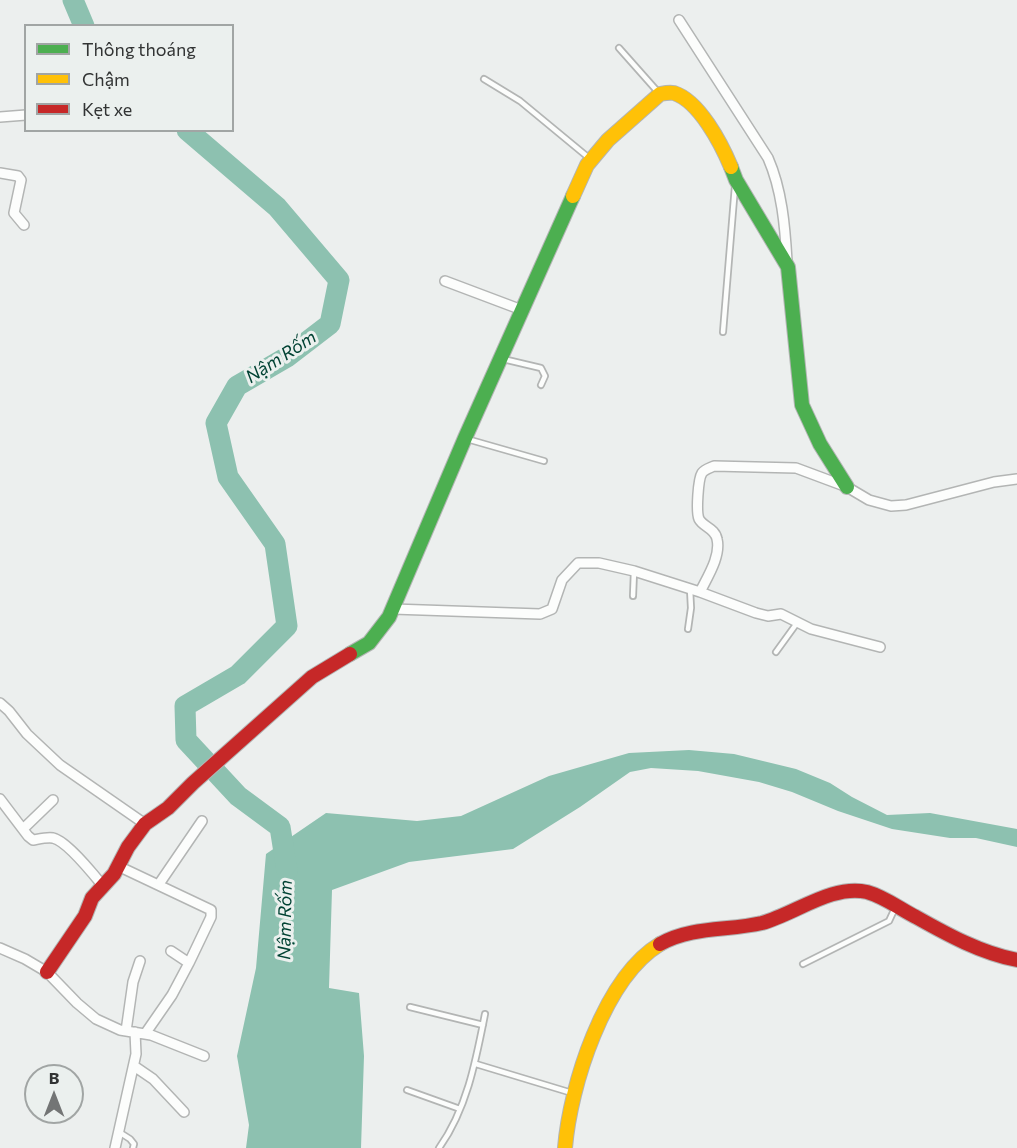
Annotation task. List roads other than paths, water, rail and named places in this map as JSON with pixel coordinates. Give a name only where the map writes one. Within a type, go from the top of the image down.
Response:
[{"type":"street","points":[[679,20],[768,158],[775,174],[782,209],[802,405],[820,444],[848,487]]},
{"type":"street","points":[[47,972],[85,916],[92,898],[114,874],[128,847],[145,824],[168,808],[312,677],[369,643],[389,617],[465,438],[579,181],[589,163],[608,140],[660,94],[670,92],[685,98],[710,127],[724,150],[736,180],[788,267]]},
{"type":"street","points":[[0,117],[24,115]]},
{"type":"street","points":[[0,173],[18,176],[21,180],[14,213],[24,225]]},
{"type":"street","points":[[445,281],[522,310]]},
{"type":"street","points":[[700,591],[713,565],[717,546],[717,537],[700,521],[698,515],[700,478],[707,468],[714,466],[796,468],[848,487],[869,500],[891,506],[906,505],[994,482],[1017,479]]},
{"type":"street","points":[[393,609],[540,614],[552,609],[562,580],[578,563],[599,563],[700,591],[756,613],[768,616],[781,614],[811,628],[880,647]]},
{"type":"street","points":[[0,704],[60,765],[145,824]]},
{"type":"street","points":[[0,798],[33,840],[53,838],[61,843],[89,868],[103,886]]},
{"type":"street","points":[[23,829],[53,800]]},
{"type":"street","points":[[159,884],[202,821]]},
{"type":"street","points":[[118,866],[211,910],[186,971],[135,1032]]},
{"type":"street","points":[[565,1148],[565,1137],[574,1094],[583,1065],[619,986],[637,962],[653,948],[671,938],[689,932],[737,927],[774,919],[841,893],[858,891],[874,894],[981,949],[1003,958],[1017,960]]},
{"type":"street","points":[[0,948],[47,972],[76,1003],[96,1019],[204,1056]]},
{"type":"street","points":[[171,951],[189,963]]},
{"type":"street","points":[[115,1148],[136,1054],[133,982],[140,961]]},
{"type":"street","points":[[134,1066],[153,1079],[184,1112]]},
{"type":"lane","points":[[619,48],[660,94]]},
{"type":"lane","points":[[484,79],[520,101],[589,163]]},
{"type":"lane","points":[[723,332],[736,180]]},
{"type":"lane","points":[[500,358],[541,368],[545,376],[542,385]]},
{"type":"lane","points":[[465,438],[544,461]]},
{"type":"lane","points":[[633,596],[634,571]]},
{"type":"lane","points":[[688,629],[691,608],[690,588]]},
{"type":"lane","points":[[776,652],[797,622]]},
{"type":"lane","points":[[803,964],[889,921],[897,906]]},
{"type":"lane","points":[[410,1007],[483,1025]]},
{"type":"lane","points":[[439,1148],[450,1134],[476,1064],[485,1014]]},
{"type":"lane","points":[[476,1064],[574,1094]]},
{"type":"lane","points":[[407,1090],[460,1109]]},
{"type":"lane","points":[[119,1132],[130,1139],[134,1144],[133,1148]]},
{"type":"water","points":[[689,750],[734,754],[796,769],[830,783],[887,815],[930,813],[1017,829],[1017,847],[976,838],[950,838],[892,829],[759,782],[698,771],[651,768],[630,772],[513,849],[409,862],[332,890],[329,988],[359,993],[364,1056],[361,1148],[246,1148],[249,1125],[237,1056],[256,968],[266,854],[326,813],[417,821],[461,816],[549,776],[629,753]]},
{"type":"waterway","name":"Nậm Rốm","points":[[73,0],[83,24]]},
{"type":"waterway","name":"Nậm Rốm","points":[[189,132],[277,207],[339,280],[330,324],[287,357],[237,386],[216,423],[228,477],[275,544],[287,626],[238,675],[185,706],[186,740],[238,796],[280,827],[287,871]]}]
